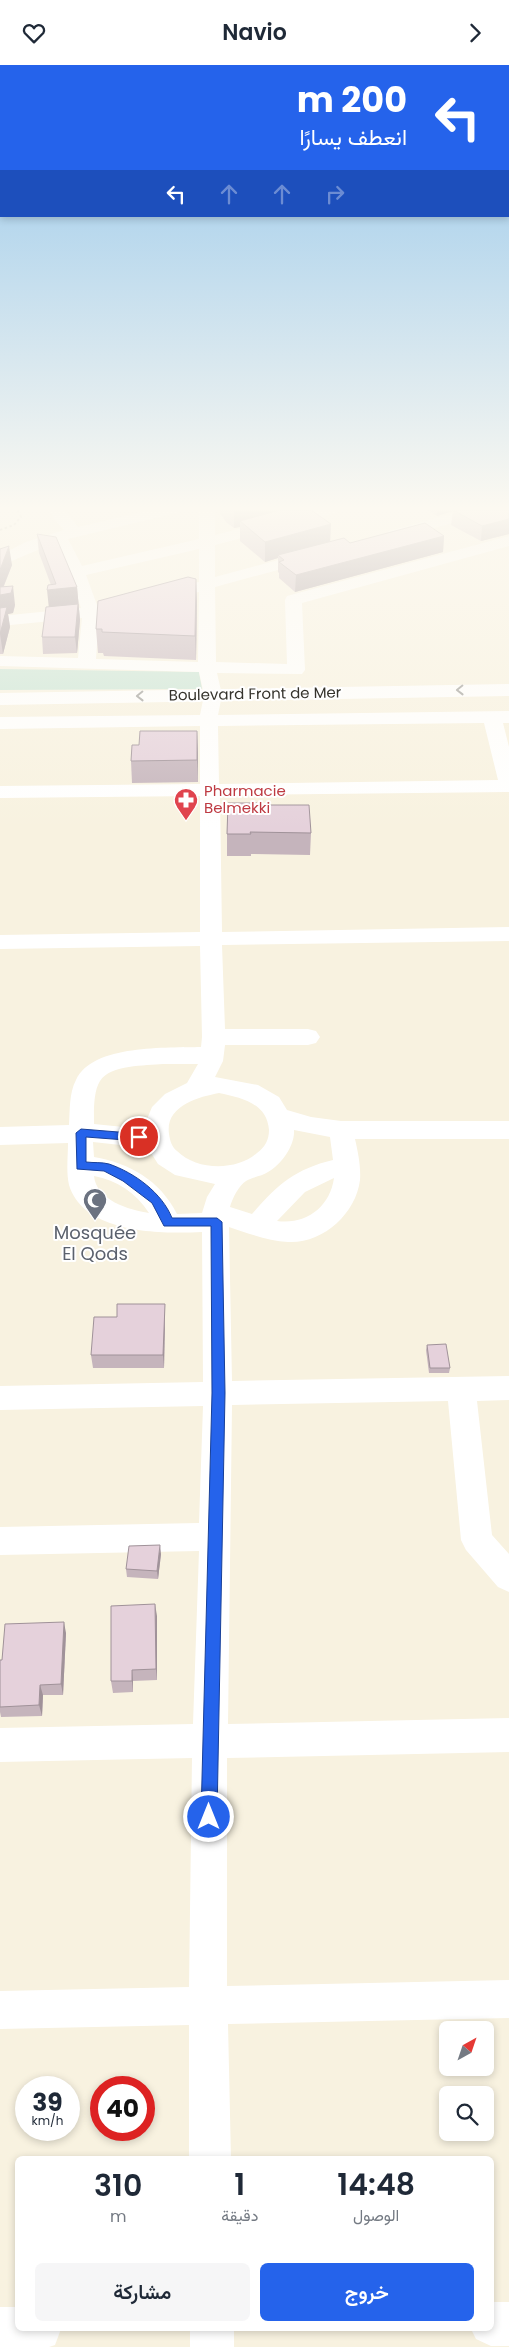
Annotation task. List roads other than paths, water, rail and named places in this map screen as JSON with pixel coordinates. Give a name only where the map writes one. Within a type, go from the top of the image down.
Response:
[{"type":"main road","name":"Boulevard Front de Mer","points":[[0,699],[211,710],[509,689]]},
{"type":"main road","name":"Boulevard Front de Mer","points":[[0,715],[211,710],[509,707]]},
{"type":"street","points":[[0,621],[36,620],[60,616]]},
{"type":"street","points":[[87,662],[90,616]]},
{"type":"street","points":[[196,1087],[212,1051],[211,710],[207,616]]},
{"type":"street","points":[[0,661],[87,662],[296,670],[294,616]]},
{"type":"street","points":[[0,723],[211,710],[500,717],[509,785],[0,792]]},
{"type":"street","points":[[0,942],[509,934]]},
{"type":"street","points":[[308,1037],[212,1051],[122,1059],[98,1068],[92,1073],[86,1085],[92,1133],[81,1166],[81,1185],[88,1196],[94,1201],[119,1217],[130,1221],[168,1223],[216,1213],[286,1232],[303,1231],[318,1224],[331,1214],[344,1195],[347,1166],[334,1130]]},
{"type":"street","points":[[212,1051],[231,1085]]},
{"type":"street","points":[[231,1085],[257,1093],[271,1104],[281,1117],[283,1126],[280,1143],[268,1159],[253,1168],[236,1174],[222,1175],[197,1173],[171,1160],[162,1151],[157,1130],[168,1103],[196,1087],[231,1085]]},
{"type":"street","points":[[281,1117],[334,1130]]},
{"type":"street","points":[[0,1136],[157,1130]]},
{"type":"street","points":[[280,1143],[334,1130],[509,1130]]},
{"type":"street","points":[[81,1166],[106,1167],[127,1178],[156,1200],[162,1208],[168,1223]]},
{"type":"street","points":[[258,1225],[299,1182],[320,1172],[347,1166]]},
{"type":"street","points":[[197,1173],[208,1188],[216,1213],[218,1393],[210,1741],[208,2006],[210,2156]]},
{"type":"street","points":[[216,1213],[224,1189],[236,1174]]},
{"type":"street","points":[[0,1398],[509,1388]]},
{"type":"street","points":[[461,1389],[477,1540],[509,1577]]},
{"type":"street","points":[[0,1541],[214,1537]]},
{"type":"street","points":[[0,1745],[509,1735]]},
{"type":"street","points":[[0,2010],[509,1999]]},
{"type":"street","points":[[494,2324],[509,2324]]},
{"type":"street","points":[[0,2329],[15,2329]]},
{"type":"street","points":[[212,2331],[212,2347]]},
{"type":"place","name":"Pharmacie Belmekki","points":[[186,821]]},
{"type":"place","name":"Mosquée El Qods","points":[[95,1221]]}]
